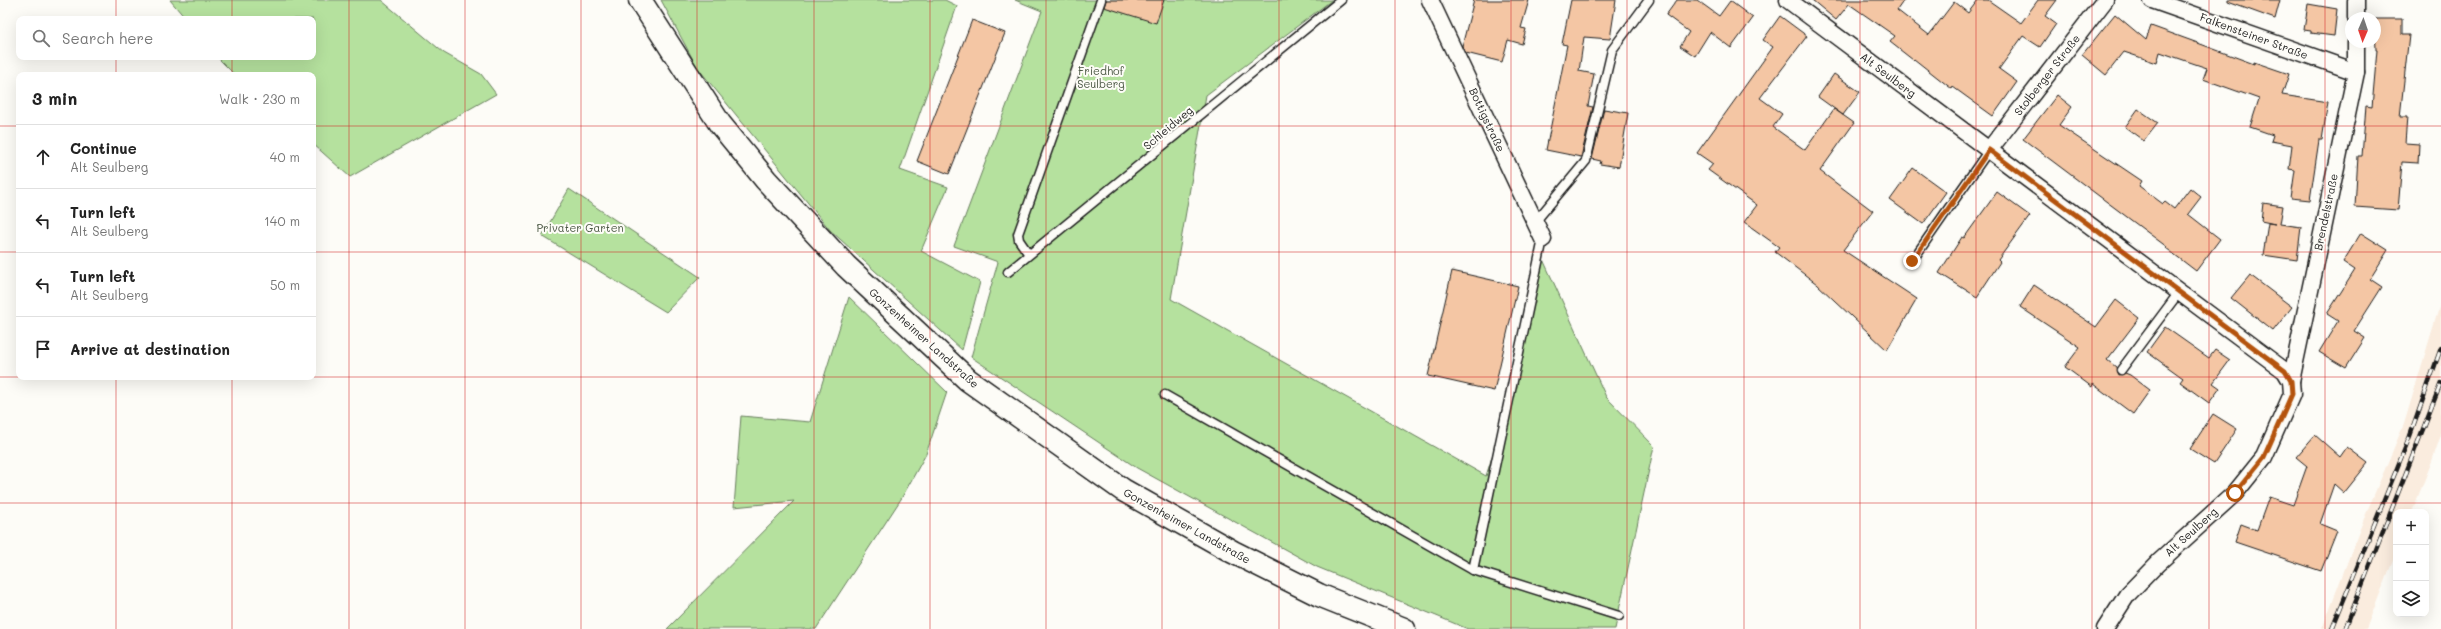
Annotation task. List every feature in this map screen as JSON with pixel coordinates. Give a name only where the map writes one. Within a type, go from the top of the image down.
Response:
[{"type":"street","name":"Gonzenheimer Landstraße","points":[[640,0],[720,124],[766,180],[846,266],[968,380],[1130,494],[1240,556],[1319,595],[1404,629]]},
{"type":"street","name":"Bottigstraße","points":[[1430,0],[1543,239]]},
{"type":"street","name":"Stolberger Straße","points":[[1989,150],[2105,0]]},
{"type":"street","name":"Falkensteiner Straße","points":[[2152,0],[2356,72]]},
{"type":"street","points":[[2356,0],[2356,12]]},
{"type":"street","name":"Alt Seulberg","points":[[1798,3],[1989,150],[2180,291],[2285,371],[2291,381],[2292,394],[2264,457],[2235,493],[2159,562],[2127,595],[2105,629]]},
{"type":"street","name":"Brendelstraße","points":[[2291,381],[2356,72],[2356,48]]},
{"type":"street","points":[[2119,629],[2127,595]]},
{"type":"lane","points":[[1028,253],[1019,240],[1018,234],[1101,0]]},
{"type":"lane","name":"Schleidweg","points":[[1008,272],[1028,253],[1116,186],[1342,0]]},
{"type":"lane","points":[[1535,222],[1586,161],[1612,50],[1649,0]]},
{"type":"lane","points":[[1912,261],[1989,150]]},
{"type":"lane","points":[[1473,570],[1543,239]]},
{"type":"lane","points":[[2121,370],[2180,291]]},
{"type":"lane","points":[[1165,395],[1473,570],[1619,616]]},
{"type":"shaded area","points":[[2441,301],[2441,435],[2432,461],[2413,509],[2393,509],[2393,561],[2366,629],[2322,629],[2363,521],[2404,424]]},
{"type":"green space","points":[[170,0],[381,0],[444,53],[481,74],[496,94],[350,177],[316,147],[316,72],[232,72],[220,60],[316,60],[316,16],[183,16]]},
{"type":"green space","points":[[661,0],[945,0],[957,6],[900,170],[948,187],[921,251],[980,282],[962,350],[830,230],[697,67]]},
{"type":"green space","name":"Friedhof Seulberg","points":[[1015,0],[1332,0],[1206,95],[1171,299],[1486,476],[1507,410],[1541,255],[1606,397],[1654,446],[1615,629],[1468,629],[1317,567],[1137,468],[971,357],[998,262],[954,246],[1042,11]]},
{"type":"green space","name":"Privater Garten","points":[[569,189],[700,277],[666,312],[542,236]]},
{"type":"green space","points":[[849,297],[947,392],[926,454],[901,499],[816,629],[667,629],[794,501],[734,507],[741,416],[810,422]]},
{"type":"building","points":[[1106,0],[1164,0],[1156,23],[1104,7]]},
{"type":"building","points":[[1474,0],[1529,0],[1521,28],[1526,29],[1522,44],[1508,40],[1502,62],[1466,53],[1462,46]]},
{"type":"building","points":[[1571,0],[1616,0],[1610,39],[1584,37],[1579,71],[1594,74],[1588,106],[1593,107],[1581,157],[1546,150],[1567,45],[1562,44]]},
{"type":"building","points":[[1677,0],[1697,0],[1719,16],[1730,1],[1753,18],[1731,48],[1710,32],[1695,56],[1680,46],[1689,32],[1666,15]]},
{"type":"building","points":[[1812,0],[1904,0],[1897,10],[1929,35],[1954,2],[1968,13],[1978,0],[1988,0],[2021,23],[2038,0],[2057,0],[2045,16],[2056,24],[2040,47],[2023,36],[1999,69],[2017,82],[1993,116],[1953,87],[1952,89],[1914,59],[1913,60],[1890,42],[1895,36],[1849,4],[1836,20]]},
{"type":"building","points":[[2228,0],[2280,0],[2275,19],[2228,2]]},
{"type":"building","points":[[2308,4],[2337,9],[2334,36],[2311,33],[2311,31],[2304,30]]},
{"type":"building","points":[[2115,14],[2146,40],[2151,26],[2254,64],[2254,62],[2289,74],[2282,95],[2328,102],[2322,140],[2319,140],[2310,200],[2291,198],[2295,170],[2289,169],[2292,145],[2271,141],[2273,135],[2250,127],[2259,99],[2203,79],[2207,68],[2160,52],[2157,63],[2124,52],[2106,75],[2082,55]]},
{"type":"building","points":[[1780,16],[1807,36],[1760,98],[1782,114],[1773,127],[1805,150],[1834,109],[1854,123],[1820,171],[1873,211],[1843,250],[1917,299],[1887,350],[1817,284],[1775,252],[1779,247],[1744,222],[1757,205],[1708,170],[1713,164],[1697,153],[1773,47],[1763,40]]},
{"type":"building","points":[[2381,19],[2402,19],[2402,35],[2409,35],[2400,117],[2407,117],[2405,143],[2419,144],[2418,163],[2402,162],[2398,210],[2355,207],[2358,156],[2362,156],[2366,106],[2372,107],[2376,48],[2381,48]]},
{"type":"building","points":[[972,20],[1005,33],[949,174],[917,161]]},
{"type":"building","points":[[1834,74],[1860,92],[1843,115],[1818,97]]},
{"type":"building","points":[[2057,95],[2072,107],[2059,125],[2142,181],[2139,186],[2163,204],[2165,202],[2174,209],[2190,188],[2201,197],[2188,214],[2220,239],[2196,271],[2166,248],[2167,247],[2023,139]]},
{"type":"building","points":[[1604,109],[1628,113],[1619,167],[1600,164],[1601,161],[1592,159]]},
{"type":"building","points":[[2138,109],[2158,123],[2144,141],[2125,127]]},
{"type":"building","points":[[1913,168],[1946,192],[1923,224],[1890,200]]},
{"type":"building","points":[[1997,192],[2030,216],[1998,260],[2000,262],[1977,297],[1939,273],[1962,237],[1964,238]]},
{"type":"building","points":[[2263,203],[2283,206],[2280,224],[2301,227],[2297,260],[2263,255],[2268,223],[2275,224],[2261,221]]},
{"type":"building","points":[[2361,233],[2388,250],[2370,279],[2382,287],[2354,331],[2365,338],[2346,368],[2319,352],[2338,321],[2327,314],[2355,270],[2343,262]]},
{"type":"building","points":[[1452,271],[1518,286],[1494,391],[1428,376]]},
{"type":"building","points":[[2250,275],[2292,307],[2273,331],[2231,298]]},
{"type":"building","points":[[2034,285],[2096,327],[2116,300],[2139,318],[2107,360],[2116,367],[2118,375],[2125,373],[2130,375],[2150,390],[2133,414],[2093,384],[2092,387],[2065,367],[2080,347],[2020,307]]},
{"type":"building","points":[[2165,327],[2209,358],[2215,350],[2230,360],[2213,383],[2220,388],[2209,403],[2180,382],[2183,378],[2147,352]]},
{"type":"building","points":[[2213,414],[2237,429],[2214,464],[2190,449]]},
{"type":"building","points":[[2315,435],[2340,457],[2347,447],[2368,463],[2344,493],[2334,484],[2320,524],[2337,531],[2321,571],[2235,542],[2241,524],[2257,530],[2269,497],[2293,505],[2307,466],[2296,457]]},
{"type":"railway","points":[[2332,629],[2410,436],[2441,348]]},
{"type":"railway","points":[[2345,629],[2441,383]]},
{"type":"route","points":[[1912,261],[1989,150],[2180,291],[2285,371],[2291,381],[2292,394],[2264,457],[2235,493]]}]
